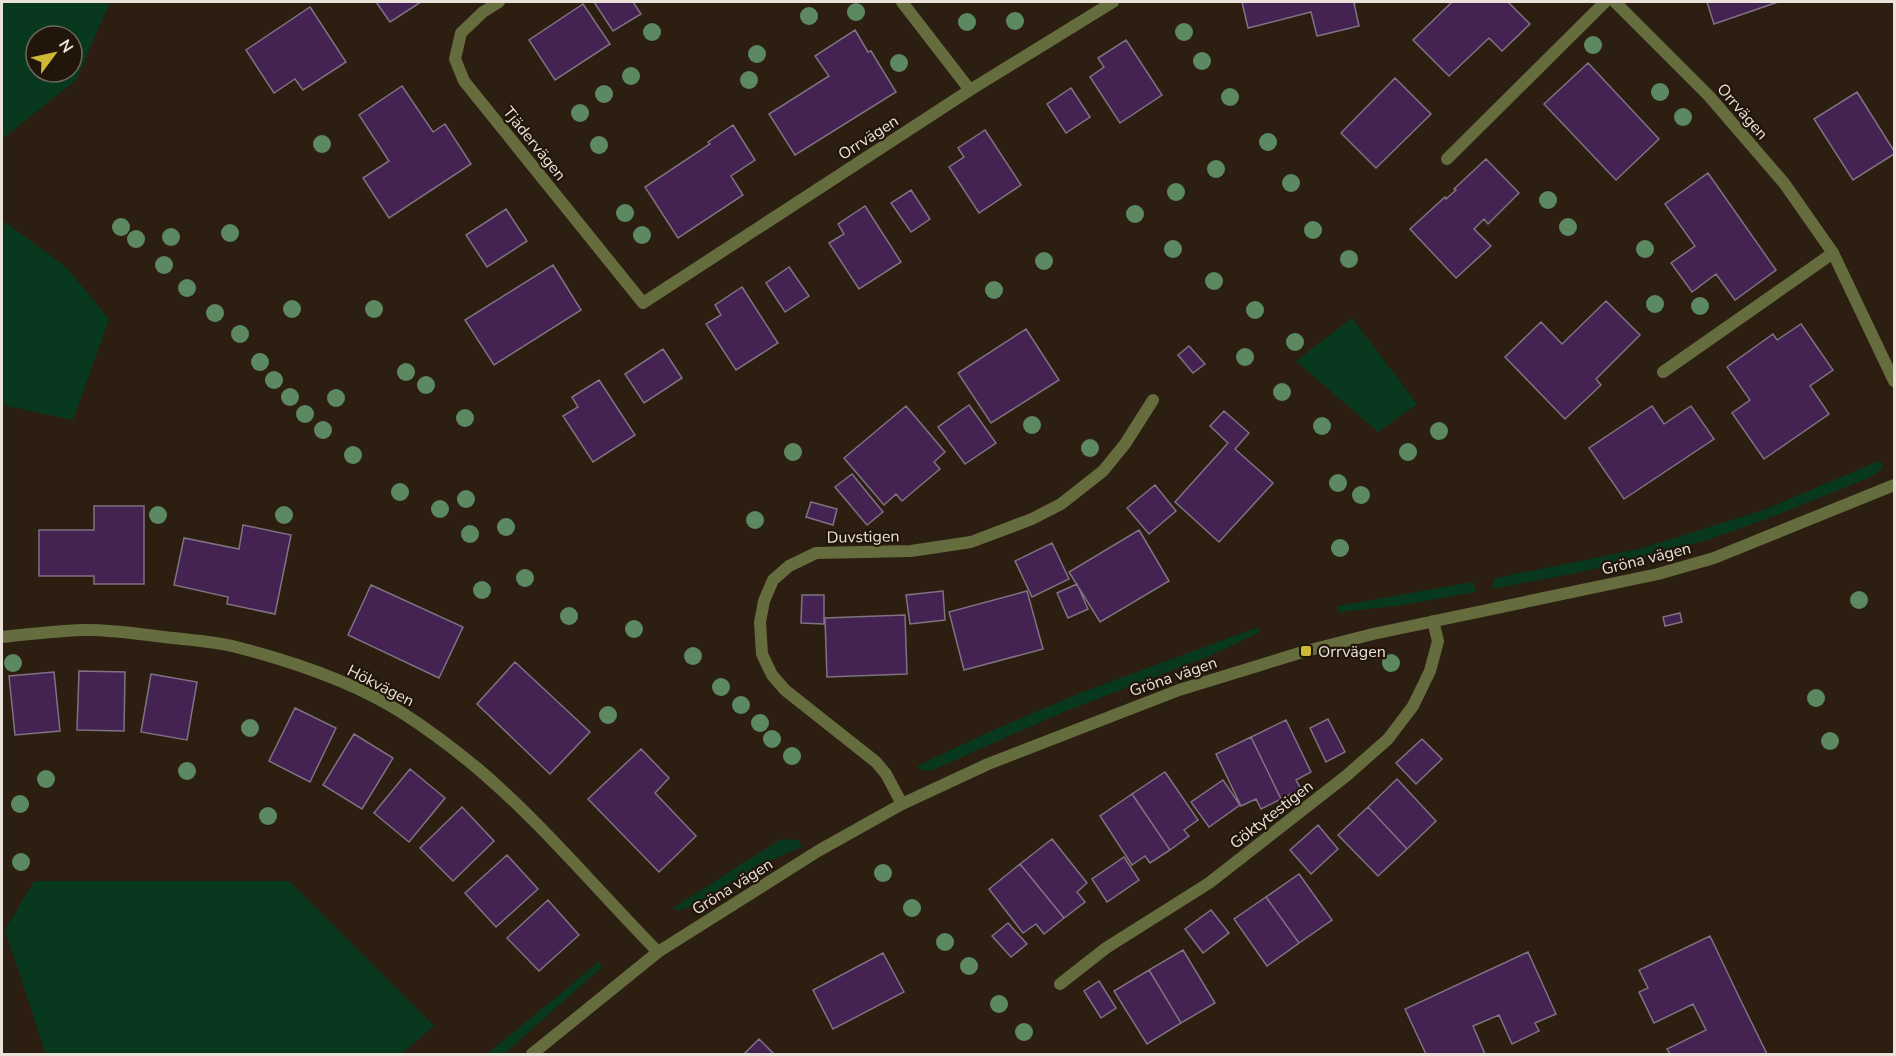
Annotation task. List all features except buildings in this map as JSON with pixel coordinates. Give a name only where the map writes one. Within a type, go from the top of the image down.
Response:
[{"type":"street","name":"Tjädervägen","points":[[499,2],[483,12],[461,33],[455,59],[464,81],[643,303]]},
{"type":"street","points":[[902,2],[970,90]]},
{"type":"street","name":"Orrvägen","points":[[643,303],[970,90],[1113,2]]},
{"type":"street","points":[[1447,159],[1605,2]]},
{"type":"street","name":"Orrvägen","points":[[1615,2],[1716,104],[1784,183],[1833,253],[1894,381]]},
{"type":"street","points":[[1663,372],[1833,253]]},
{"type":"street","name":"Duvstigen","points":[[902,804],[886,774],[876,762],[784,690],[772,675],[762,654],[760,622],[765,601],[774,580],[789,566],[816,553],[911,551],[961,544],[1032,519],[1061,504],[1103,471],[1125,444],[1153,400]]},
{"type":"street","name":"Gröna vägen","points":[[532,1054],[658,952],[818,851],[902,804],[988,764],[1179,690],[1306,651],[1433,621],[1658,574],[1714,558],[1894,485]]},
{"type":"street","name":"Göktytestigen","points":[[1060,984],[1106,948],[1209,883],[1337,783],[1388,739],[1413,706],[1430,671],[1438,641],[1433,621]]},
{"type":"street","name":"Hökvägen","points":[[2,637],[92,630],[195,640],[235,647],[294,665],[366,694],[404,714],[479,770],[530,817],[658,952]]},
{"type":"green space","points":[[2,2],[110,2],[84,62],[84,24],[24,24],[24,84],[71,84],[2,139]]},
{"type":"green space","points":[[2,220],[66,267],[109,319],[73,420],[2,405]]},
{"type":"green space","points":[[1352,318],[1417,404],[1378,432],[1296,361]]},
{"type":"green space","points":[[1879,461],[1883,464],[1881,470],[1868,478],[1775,516],[1704,541],[1610,566],[1492,589],[1495,578],[1639,549],[1764,510]]},
{"type":"green space","points":[[1473,582],[1476,592],[1396,606],[1338,612],[1337,606]]},
{"type":"green space","points":[[1258,627],[1260,632],[1212,655],[1063,712],[933,770],[922,771],[917,766],[1080,693]]},
{"type":"green space","points":[[781,839],[798,840],[802,847],[760,865],[690,907],[676,911],[673,908]]},
{"type":"green space","points":[[34,881],[289,881],[434,1026],[401,1054],[46,1054],[5,930]]},
{"type":"green space","points":[[600,961],[601,968],[504,1054],[487,1054]]},
{"type":"place","name":"Orrvägen","points":[[1306,651]]}]
